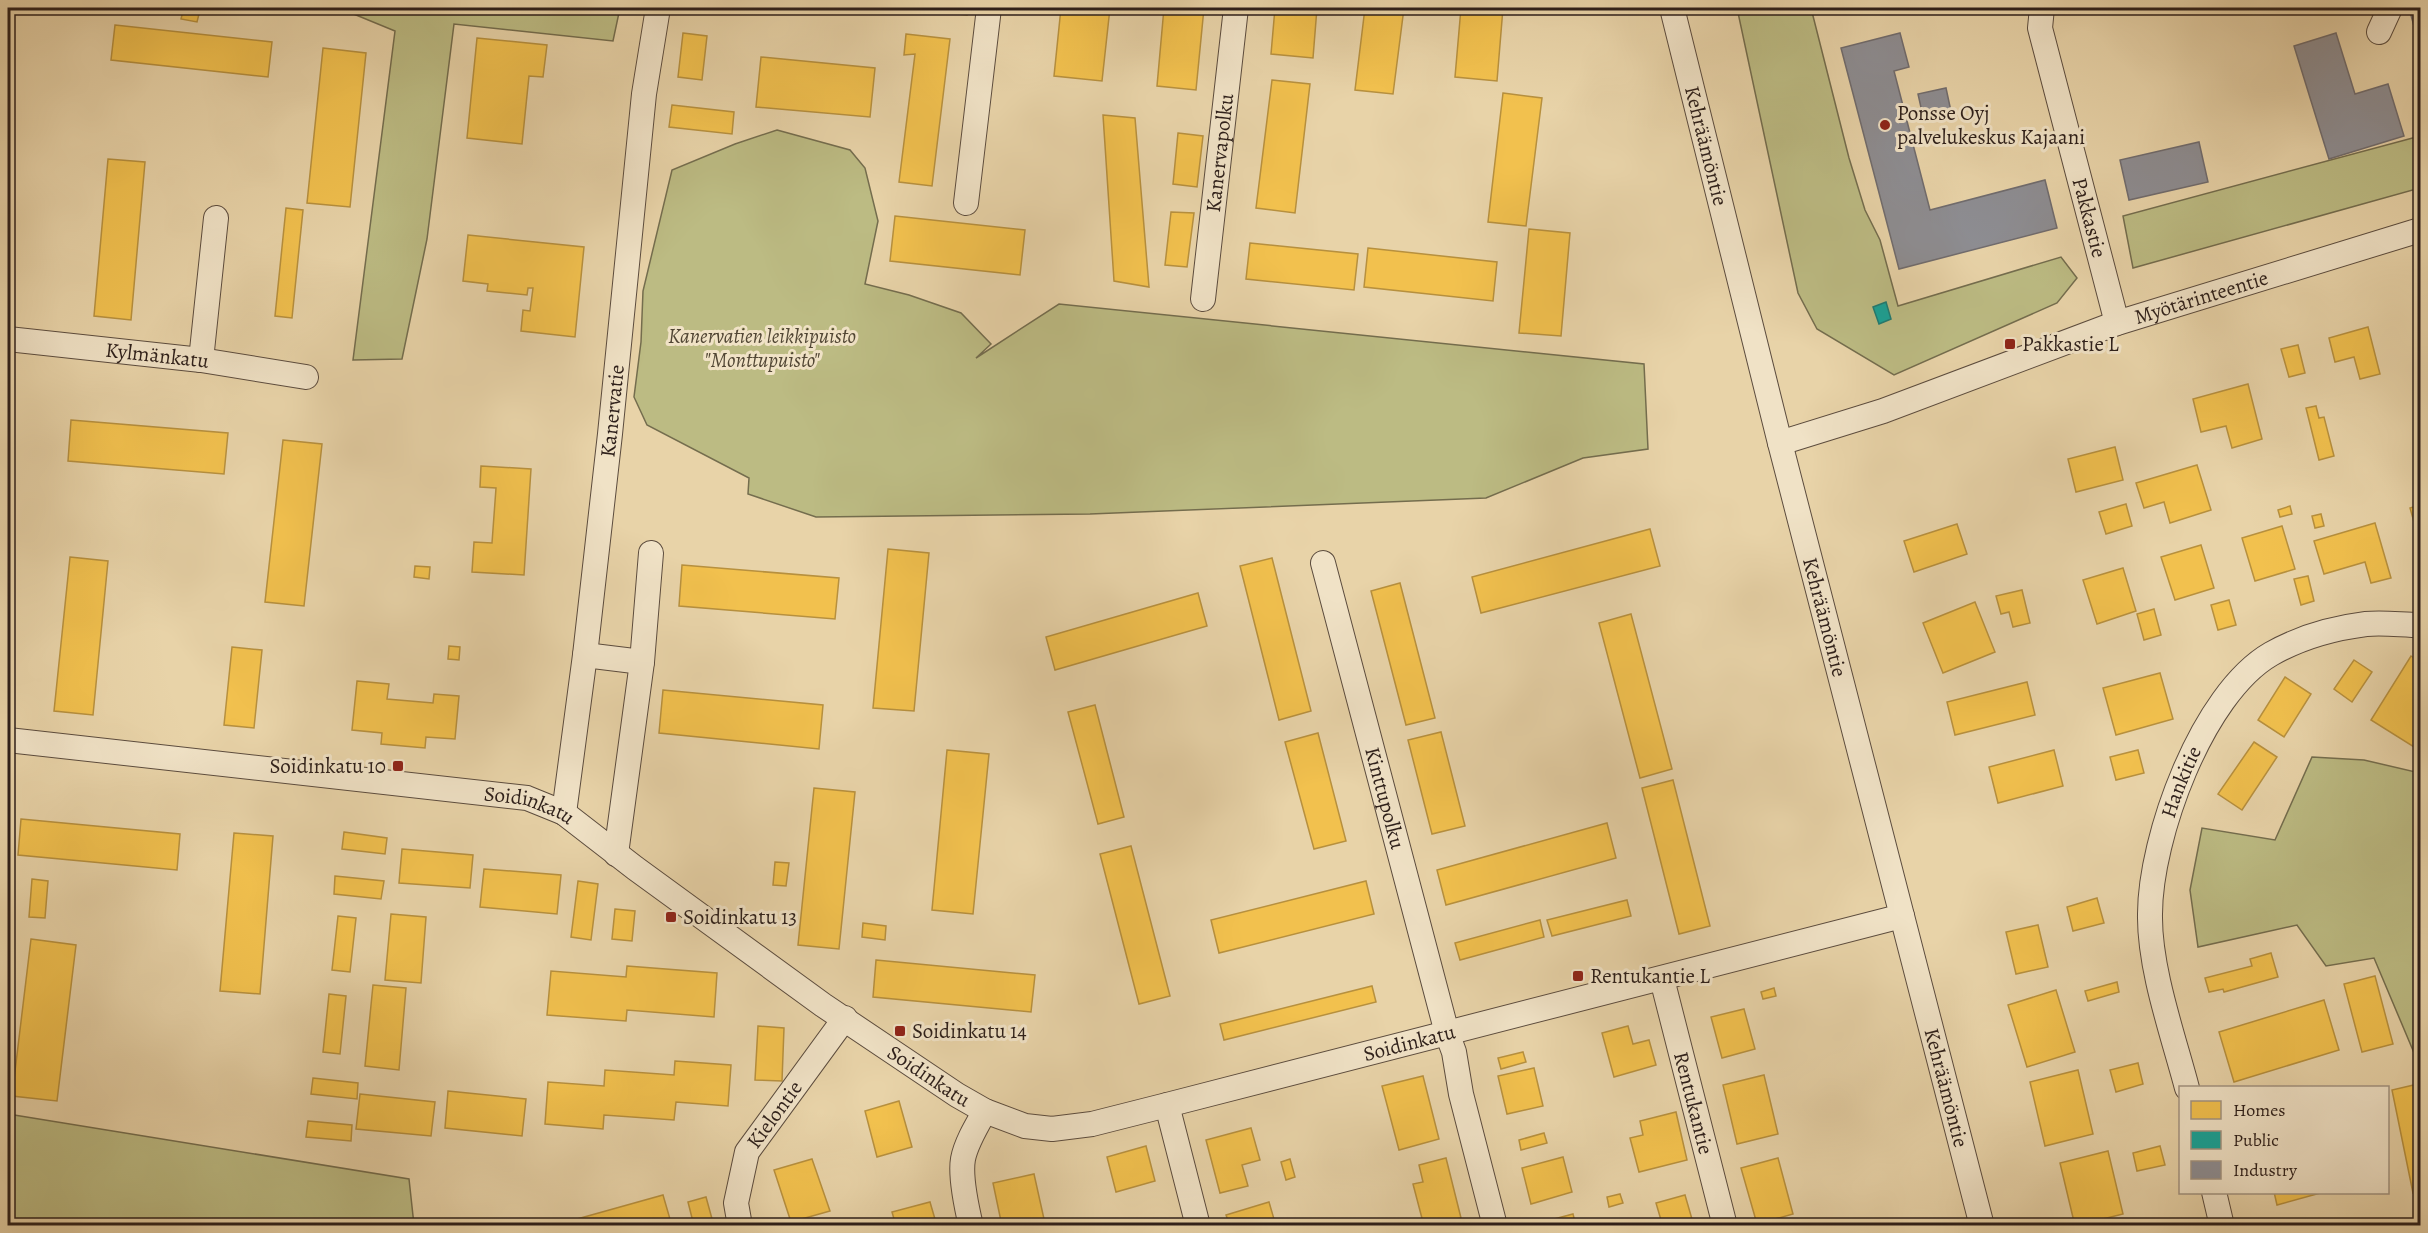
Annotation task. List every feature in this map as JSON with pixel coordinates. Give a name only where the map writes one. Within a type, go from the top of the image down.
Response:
[{"type":"street","name":"Kanervatie","points":[[564,813],[585,654],[644,94],[658,8]]},
{"type":"street","points":[[966,203],[989,8]]},
{"type":"street","name":"Kanervapolku","points":[[1203,299],[1236,8]]},
{"type":"street","name":"Kehräämöntie","points":[[1672,8],[1780,443],[1982,1226]]},
{"type":"street","name":"Pakkastie","points":[[2042,8],[2040,28],[2117,322]]},
{"type":"street","points":[[2379,32],[2390,8]]},
{"type":"street","points":[[201,360],[216,218]]},
{"type":"street","name":"Myötärinteentie","points":[[1780,443],[1883,411],[2117,322],[2421,230]]},
{"type":"street","name":"Kylmänkatu","points":[[8,339],[201,360],[306,377]]},
{"type":"street","points":[[616,854],[642,662],[651,553]]},
{"type":"street","name":"Kinttupolku","points":[[1323,563],[1447,1033]]},
{"type":"street","name":"Hankitie","points":[[2186,1086],[2155,963],[2150,915],[2155,868],[2164,832],[2179,786],[2199,742],[2227,694],[2248,671],[2271,654],[2307,638],[2367,624],[2421,625]]},
{"type":"street","points":[[585,654],[642,662]]},
{"type":"street","name":"Soidinkatu","points":[[8,741],[527,798],[564,813],[616,854],[823,1005],[957,1095],[985,1111],[1025,1126],[1052,1129],[1092,1124],[1662,980],[1902,916]]},
{"type":"street","name":"Rentukantie","points":[[1662,980],[1725,1226]]},
{"type":"street","name":"Kielontie","points":[[740,1226],[736,1203],[747,1152],[845,1018]]},
{"type":"street","points":[[1447,1033],[1454,1052],[1461,1094],[1495,1226]]},
{"type":"street","points":[[1167,1105],[1198,1226]]},
{"type":"street","points":[[971,1226],[966,1205],[963,1159],[974,1130],[985,1111]]},
{"type":"street","points":[[2214,1194],[2222,1226]]},
{"type":"green space","points":[[339,8],[620,8],[613,41],[454,24],[427,239],[402,359],[353,360],[395,31]]},
{"type":"green space","points":[[1737,8],[1811,8],[1849,158],[1865,210],[1880,240],[1898,306],[2061,257],[2077,278],[2057,303],[1894,375],[1817,329],[1798,293]]},
{"type":"green space","name":"Kanervatien leikkipuisto \"Monttupuisto\"","points":[[777,130],[850,150],[865,168],[878,221],[865,284],[909,295],[961,313],[991,344],[976,358],[1059,304],[1644,364],[1648,449],[1583,458],[1486,498],[1090,514],[816,517],[748,494],[749,478],[647,425],[634,397],[641,342],[643,291],[672,170],[735,144]]},
{"type":"green space","points":[[2420,136],[2420,188],[2133,268],[2123,216]]},
{"type":"green space","points":[[2312,757],[2364,760],[2420,773],[2420,1067],[2374,958],[2326,966],[2297,925],[2198,947],[2190,890],[2202,828],[2275,840]]},
{"type":"green space","points":[[8,1114],[409,1179],[414,1225],[8,1225]]},
{"type":"building: Homes","points":[[936,8],[967,8],[967,15],[935,12]]},
{"type":"building: Homes","points":[[1061,8],[1110,8],[1102,81],[1054,76]]},
{"type":"building: Homes","points":[[1164,8],[1204,8],[1196,90],[1157,86]]},
{"type":"building: Homes","points":[[1275,8],[1317,8],[1313,58],[1271,54]]},
{"type":"building: Homes","points":[[1365,8],[1404,8],[1393,94],[1355,90]]},
{"type":"building: Homes","points":[[1461,8],[1503,8],[1497,81],[1455,77]]},
{"type":"building: Homes","points":[[183,11],[199,14],[197,22],[181,19]]},
{"type":"building: Homes","points":[[115,25],[272,42],[268,77],[111,60]]},
{"type":"building: Homes","points":[[683,33],[707,36],[702,80],[678,77]]},
{"type":"building: Homes","points":[[906,34],[950,39],[932,186],[899,182],[915,54],[904,55]]},
{"type":"building: Homes","points":[[477,38],[547,45],[543,77],[529,76],[522,144],[467,138]]},
{"type":"building: Homes","points":[[323,48],[366,53],[350,207],[307,203]]},
{"type":"building: Homes","points":[[761,57],[875,68],[870,117],[756,107]]},
{"type":"building: Homes","points":[[1272,80],[1310,84],[1295,213],[1256,208]]},
{"type":"building: Homes","points":[[1503,93],[1542,98],[1526,226],[1488,222]]},
{"type":"building: Homes","points":[[672,105],[734,112],[732,134],[669,127]]},
{"type":"building: Homes","points":[[1103,115],[1135,118],[1149,287],[1114,281]]},
{"type":"building: Homes","points":[[1178,133],[1203,136],[1197,187],[1173,184]]},
{"type":"building: Homes","points":[[108,159],[145,162],[131,320],[94,316]]},
{"type":"building: Homes","points":[[286,208],[303,210],[292,318],[275,316]]},
{"type":"building: Homes","points":[[1171,212],[1194,213],[1187,267],[1165,265]]},
{"type":"building: Homes","points":[[895,216],[1025,230],[1020,275],[890,261]]},
{"type":"building: Homes","points":[[1529,229],[1570,233],[1561,336],[1519,333]]},
{"type":"building: Homes","points":[[468,235],[584,247],[575,337],[521,331],[523,310],[530,311],[533,288],[528,288],[527,295],[487,291],[488,284],[463,281]]},
{"type":"building: Homes","points":[[1250,243],[1358,254],[1354,290],[1246,279]]},
{"type":"building: Homes","points":[[1368,248],[1497,262],[1493,301],[1364,287]]},
{"type":"building: Homes","points":[[2368,327],[2380,374],[2360,379],[2354,357],[2335,362],[2329,338]]},
{"type":"building: Homes","points":[[2298,345],[2305,373],[2289,377],[2281,349]]},
{"type":"building: Homes","points":[[2248,384],[2262,439],[2232,448],[2226,426],[2201,432],[2193,399]]},
{"type":"building: Homes","points":[[2316,406],[2319,418],[2324,417],[2334,456],[2319,460],[2306,408]]},
{"type":"building: Homes","points":[[71,420],[228,433],[224,474],[68,461]]},
{"type":"building: Homes","points":[[283,440],[322,444],[304,606],[265,602]]},
{"type":"building: Homes","points":[[2115,447],[2123,480],[2076,492],[2068,459]]},
{"type":"building: Homes","points":[[2197,465],[2211,510],[2170,523],[2164,502],[2144,508],[2136,483]]},
{"type":"building: Homes","points":[[481,466],[531,469],[524,575],[472,572],[474,542],[492,543],[496,488],[480,487]]},
{"type":"building: Homes","points":[[2126,504],[2132,526],[2106,534],[2099,512]]},
{"type":"building: Homes","points":[[2420,505],[2420,543],[2410,508]]},
{"type":"building: Homes","points":[[2290,506],[2292,514],[2280,517],[2278,510]]},
{"type":"building: Homes","points":[[2321,514],[2324,526],[2315,528],[2312,516]]},
{"type":"building: Homes","points":[[2375,523],[2391,578],[2371,583],[2365,562],[2324,574],[2314,541]]},
{"type":"building: Homes","points":[[1957,524],[1967,554],[1914,572],[1904,541]]},
{"type":"building: Homes","points":[[2282,526],[2295,569],[2255,581],[2242,538]]},
{"type":"building: Homes","points":[[1650,529],[1660,566],[1481,613],[1472,577]]},
{"type":"building: Homes","points":[[2201,545],[2214,588],[2175,600],[2161,557]]},
{"type":"building: Homes","points":[[888,549],[929,553],[914,711],[873,708]]},
{"type":"building: Homes","points":[[70,557],[108,561],[93,715],[54,711]]},
{"type":"building: Homes","points":[[1272,558],[1311,711],[1279,720],[1240,566]]},
{"type":"building: Homes","points":[[682,565],[839,578],[835,619],[679,606]]},
{"type":"building: Homes","points":[[415,566],[430,567],[429,579],[414,577]]},
{"type":"building: Homes","points":[[2123,568],[2136,611],[2097,624],[2083,580]]},
{"type":"building: Homes","points":[[2308,576],[2314,601],[2301,605],[2294,579]]},
{"type":"building: Homes","points":[[1400,583],[1435,718],[1406,725],[1371,591]]},
{"type":"building: Homes","points":[[2022,590],[2030,623],[2013,627],[2009,612],[2001,614],[1996,596]]},
{"type":"building: Homes","points":[[1198,593],[1207,626],[1055,670],[1046,637]]},
{"type":"building: Homes","points":[[2229,600],[2236,625],[2218,630],[2211,605]]},
{"type":"building: Homes","points":[[1975,602],[1995,652],[1943,673],[1923,623]]},
{"type":"building: Homes","points":[[2154,609],[2161,635],[2144,640],[2137,614]]},
{"type":"building: Homes","points":[[1631,614],[1672,769],[1640,778],[1599,623]]},
{"type":"building: Homes","points":[[449,646],[460,647],[459,660],[448,659]]},
{"type":"building: Homes","points":[[232,647],[262,650],[254,728],[224,725]]},
{"type":"building: Homes","points":[[2411,656],[2420,662],[2420,736],[2414,747],[2371,720]]},
{"type":"building: Homes","points":[[2354,660],[2372,672],[2352,702],[2334,689]]},
{"type":"building: Homes","points":[[2160,673],[2173,719],[2116,735],[2103,688]]},
{"type":"building: Homes","points":[[2285,677],[2311,694],[2284,737],[2258,720]]},
{"type":"building: Homes","points":[[357,681],[389,684],[387,699],[433,703],[434,694],[459,696],[455,739],[426,737],[425,748],[381,744],[382,733],[352,730]]},
{"type":"building: Homes","points":[[2027,682],[2035,715],[1955,735],[1947,702]]},
{"type":"building: Homes","points":[[663,690],[823,705],[819,749],[659,733]]},
{"type":"building: Homes","points":[[1095,705],[1124,817],[1098,824],[1068,712]]},
{"type":"building: Homes","points":[[1441,732],[1465,826],[1432,834],[1408,740]]},
{"type":"building: Homes","points":[[1318,733],[1346,841],[1314,849],[1285,742]]},
{"type":"building: Homes","points":[[2254,742],[2277,757],[2242,810],[2218,794]]},
{"type":"building: Homes","points":[[947,750],[989,754],[973,914],[932,910]]},
{"type":"building: Homes","points":[[2054,750],[2063,786],[1998,803],[1989,767]]},
{"type":"building: Homes","points":[[2138,750],[2144,773],[2116,780],[2110,757]]},
{"type":"building: Homes","points":[[1673,780],[1710,926],[1679,934],[1642,788]]},
{"type":"building: Homes","points":[[814,788],[855,792],[839,949],[798,945]]},
{"type":"building: Homes","points":[[21,819],[180,834],[177,870],[18,855]]},
{"type":"building: Homes","points":[[1607,823],[1616,858],[1446,905],[1437,870]]},
{"type":"building: Homes","points":[[344,832],[387,838],[385,854],[342,849]]},
{"type":"building: Homes","points":[[234,833],[273,836],[260,994],[220,991]]},
{"type":"building: Homes","points":[[1131,846],[1170,996],[1139,1004],[1100,854]]},
{"type":"building: Homes","points":[[402,849],[473,855],[470,888],[399,883]]},
{"type":"building: Homes","points":[[775,862],[789,863],[786,886],[773,885]]},
{"type":"building: Homes","points":[[484,869],[561,875],[557,914],[480,907]]},
{"type":"building: Homes","points":[[335,876],[384,881],[381,899],[334,894]]},
{"type":"building: Homes","points":[[32,879],[48,881],[45,918],[29,917]]},
{"type":"building: Homes","points":[[578,881],[598,884],[591,940],[571,937]]},
{"type":"building: Homes","points":[[1366,881],[1374,914],[1219,953],[1211,920]]},
{"type":"building: Homes","points":[[2097,898],[2104,923],[2073,931],[2067,907]]},
{"type":"building: Homes","points":[[1627,900],[1631,916],[1552,936],[1547,920]]},
{"type":"building: Homes","points":[[615,909],[635,911],[632,941],[612,939]]},
{"type":"building: Homes","points":[[391,914],[426,917],[421,983],[385,980]]},
{"type":"building: Homes","points":[[338,916],[356,918],[350,972],[332,970]]},
{"type":"building: Homes","points":[[1540,920],[1544,937],[1460,960],[1455,943]]},
{"type":"building: Homes","points":[[863,923],[886,926],[885,940],[862,937]]},
{"type":"building: Homes","points":[[2038,925],[2048,967],[2016,974],[2006,932]]},
{"type":"building: Homes","points":[[31,939],[76,945],[57,1101],[12,1096]]},
{"type":"building: Homes","points":[[2271,953],[2278,977],[2224,992],[2223,989],[2209,992],[2205,978],[2252,966],[2250,959]]},
{"type":"building: Homes","points":[[876,960],[1035,975],[1031,1012],[873,997]]},
{"type":"building: Homes","points":[[627,966],[717,973],[714,1017],[627,1010],[626,1021],[547,1015],[551,971],[626,977]]},
{"type":"building: Homes","points":[[2375,976],[2393,1044],[2362,1052],[2344,984]]},
{"type":"building: Homes","points":[[2117,982],[2119,992],[2088,1001],[2085,991]]},
{"type":"building: Homes","points":[[373,985],[406,988],[399,1070],[365,1066]]},
{"type":"building: Homes","points":[[1372,986],[1376,1002],[1224,1040],[1220,1024]]},
{"type":"building: Homes","points":[[1774,988],[1776,996],[1763,999],[1761,992]]},
{"type":"building: Homes","points":[[2056,990],[2075,1052],[2027,1067],[2008,1005]]},
{"type":"building: Homes","points":[[329,994],[346,996],[340,1054],[323,1052]]},
{"type":"building: Homes","points":[[2324,1000],[2339,1050],[2234,1082],[2219,1032]]},
{"type":"building: Homes","points":[[1744,1009],[1755,1049],[1722,1058],[1711,1017]]},
{"type":"building: Homes","points":[[758,1026],[784,1028],[782,1081],[755,1080]]},
{"type":"building: Homes","points":[[1628,1026],[1633,1044],[1649,1040],[1656,1065],[1614,1077],[1602,1033]]},
{"type":"building: Homes","points":[[1523,1052],[1526,1062],[1501,1069],[1498,1058]]},
{"type":"building: Homes","points":[[675,1061],[731,1065],[728,1106],[676,1102],[674,1120],[604,1115],[603,1129],[545,1124],[548,1082],[604,1086],[605,1070],[674,1075]]},
{"type":"building: Homes","points":[[2138,1063],[2143,1084],[2116,1092],[2110,1070]]},
{"type":"building: Homes","points":[[1534,1068],[1543,1106],[1507,1114],[1498,1076]]},
{"type":"building: Homes","points":[[2078,1070],[2093,1134],[2045,1146],[2030,1082]]},
{"type":"building: Homes","points":[[1764,1075],[1778,1134],[1737,1144],[1723,1085]]},
{"type":"building: Homes","points":[[1423,1076],[1439,1139],[1399,1150],[1382,1086]]},
{"type":"building: Homes","points":[[313,1078],[358,1083],[357,1099],[311,1094]]},
{"type":"building: Homes","points":[[2418,1084],[2420,1191],[2413,1193],[2392,1090]]},
{"type":"building: Homes","points":[[448,1091],[526,1099],[522,1136],[445,1128]]},
{"type":"building: Homes","points":[[360,1094],[435,1102],[431,1136],[356,1129]]},
{"type":"building: Homes","points":[[899,1101],[912,1147],[877,1157],[865,1111]]},
{"type":"building: Homes","points":[[1676,1112],[1687,1160],[1639,1172],[1630,1138],[1643,1135],[1640,1121]]},
{"type":"building: Homes","points":[[308,1121],[352,1125],[351,1141],[306,1137]]},
{"type":"building: Homes","points":[[1251,1128],[1260,1160],[1242,1165],[1248,1186],[1220,1193],[1206,1140]]},
{"type":"building: Homes","points":[[1544,1133],[1547,1143],[1521,1150],[1519,1140]]},
{"type":"building: Homes","points":[[1146,1146],[1155,1181],[1116,1192],[1107,1157]]},
{"type":"building: Homes","points":[[2160,1146],[2165,1165],[2137,1171],[2133,1153]]},
{"type":"building: Homes","points":[[2108,1151],[2123,1214],[2075,1226],[2060,1163]]},
{"type":"building: Homes","points":[[1563,1157],[1572,1192],[1531,1204],[1522,1168]]},
{"type":"building: Homes","points":[[1446,1158],[1461,1218],[1424,1226],[1413,1184],[1423,1182],[1419,1165]]},
{"type":"building: Homes","points":[[1778,1158],[1793,1214],[1757,1224],[1741,1168]]},
{"type":"building: Homes","points":[[812,1159],[830,1211],[791,1222],[774,1170]]},
{"type":"building: Homes","points":[[1290,1159],[1295,1177],[1286,1180],[1281,1162]]},
{"type":"building: Homes","points":[[1034,1174],[1044,1219],[1017,1226],[1002,1226],[993,1183]]},
{"type":"building: Homes","points":[[1620,1194],[1623,1203],[1609,1207],[1607,1197]]},
{"type":"building: Homes","points":[[2274,1194],[2317,1194],[2277,1205]]},
{"type":"building: Homes","points":[[663,1195],[672,1226],[552,1226]]},
{"type":"building: Homes","points":[[1685,1195],[1694,1226],[1645,1226],[1661,1220],[1656,1203]]},
{"type":"building: Homes","points":[[706,1197],[714,1226],[694,1226],[688,1202]]},
{"type":"building: Homes","points":[[930,1202],[937,1226],[896,1226],[892,1212]]},
{"type":"building: Homes","points":[[1269,1202],[1276,1226],[1230,1226],[1226,1215]]},
{"type":"building: Homes","points":[[1573,1214],[1576,1226],[1540,1226],[1539,1223]]},
{"type":"building: Public","points":[[1886,302],[1891,319],[1879,324],[1873,307]]},
{"type":"building: Industry","points":[[2409,8],[2420,8],[2420,48]]},
{"type":"building: Industry","name":"Ponsse Oyj palvelukeskus Kajaani","points":[[1900,33],[1909,67],[1894,71],[1930,210],[2045,180],[2057,228],[1899,269],[1841,48]]},
{"type":"building: Industry","points":[[2336,33],[2355,94],[2388,84],[2404,136],[2329,159],[2294,46]]},
{"type":"building: Industry","points":[[1946,88],[1952,116],[1924,121],[1918,94]]},
{"type":"building: Industry","points":[[2199,142],[2208,182],[2129,200],[2120,160]]},
{"type":"place","name":"Ponsse Oyj palvelukeskus Kajaani","points":[[1885,125]]},
{"type":"place","name":"Pakkastie L","points":[[2010,344]]},
{"type":"place","name":"Soidinkatu 10","points":[[398,766]]},
{"type":"place","name":"Soidinkatu 13","points":[[671,917]]},
{"type":"place","name":"Rentukantie L","points":[[1578,976]]},
{"type":"place","name":"Soidinkatu 14","points":[[900,1031]]}]
